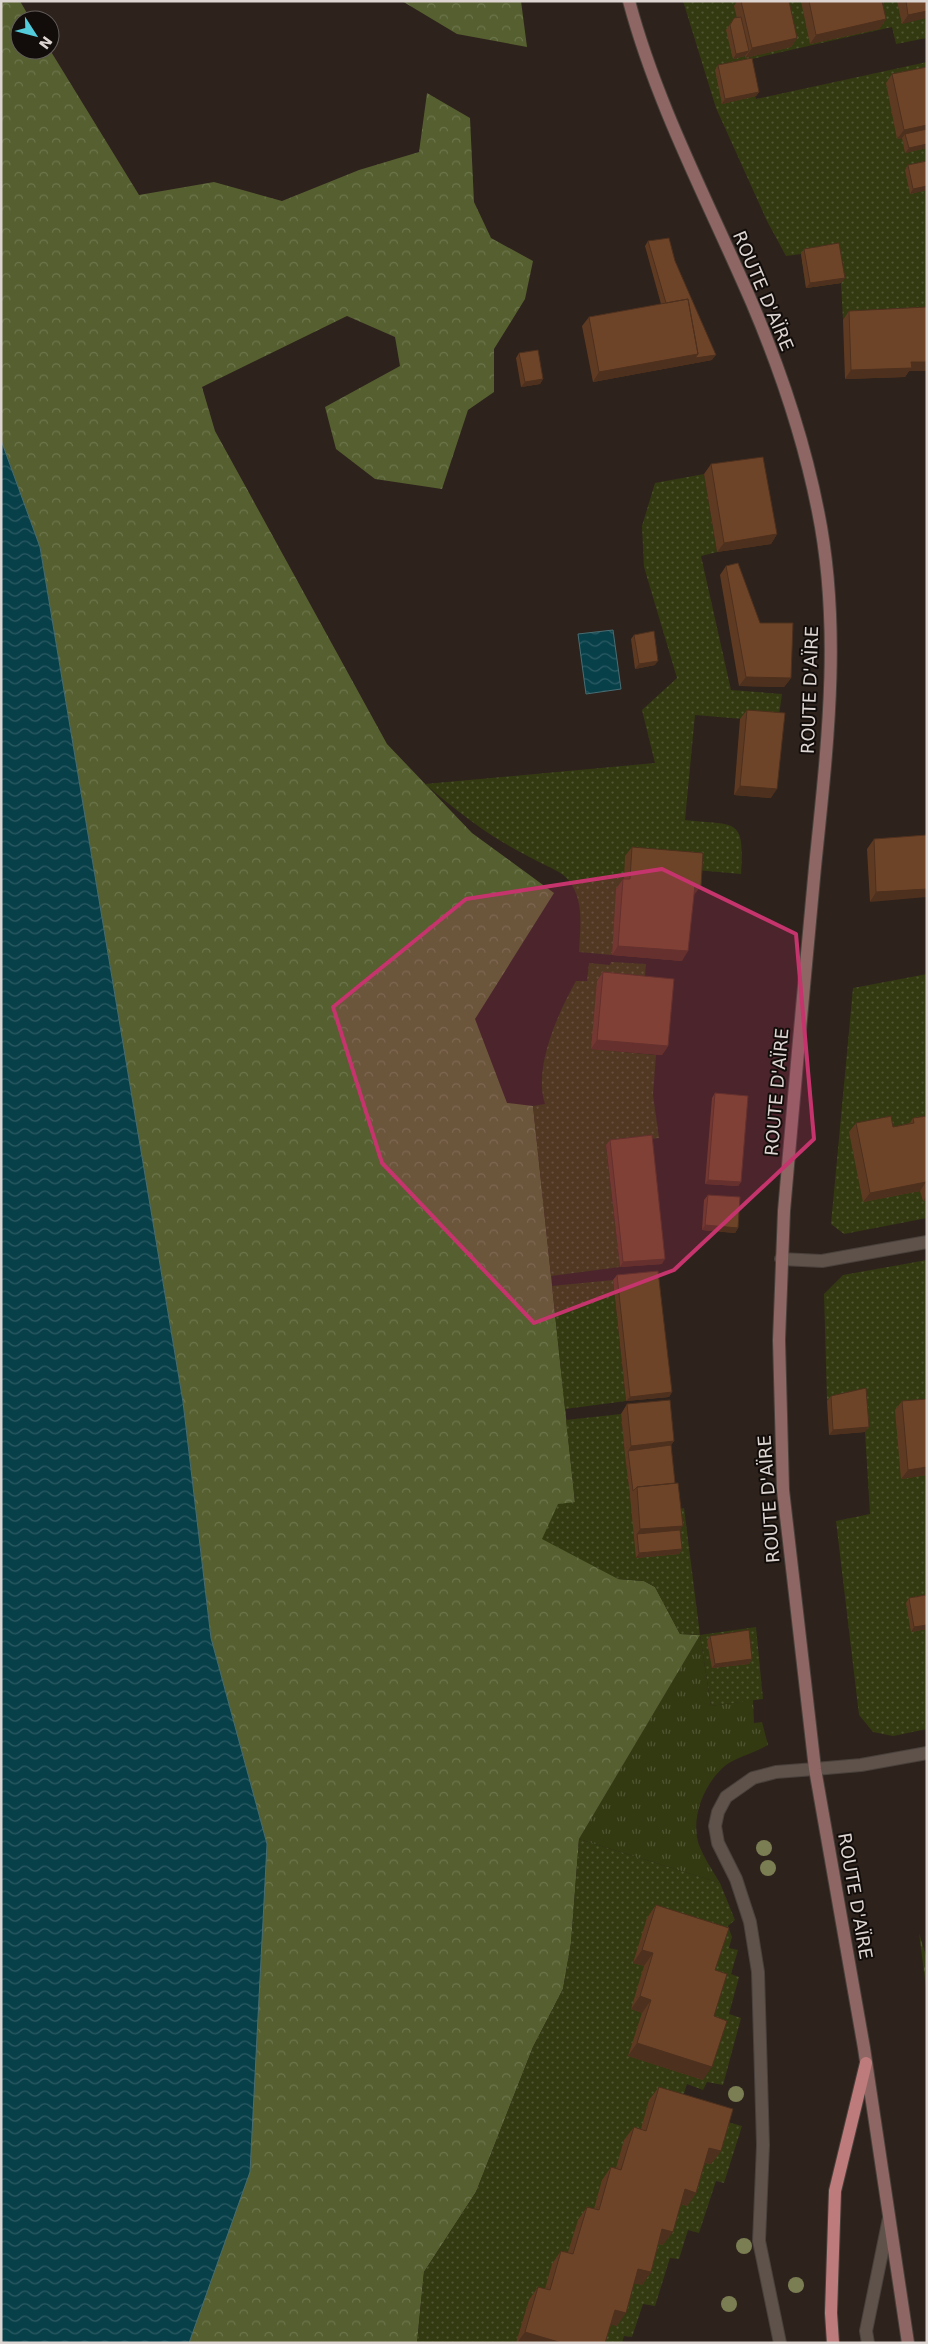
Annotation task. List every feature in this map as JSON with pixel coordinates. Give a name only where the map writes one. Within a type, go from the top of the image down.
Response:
[{"type":"main road","points":[[833,2343],[831,2313],[835,2191],[866,2063]]},
{"type":"street","name":"ROUTE D'AÏRE","points":[[629,1],[638,35],[657,87],[752,304],[790,406],[818,513],[827,581],[831,698],[784,1210],[779,1340],[784,1490],[815,1769],[866,2063],[908,2343]]},
{"type":"street","points":[[782,1259],[822,1261],[927,1242]]},
{"type":"street","points":[[780,2343],[760,2241],[763,2145],[758,1972],[750,1922],[736,1879],[718,1843],[715,1826],[718,1812],[726,1797],[753,1778],[776,1772],[860,1765],[927,1753]]},
{"type":"street","name":"ROUTE D'AÏRE","points":[[868,2343],[866,2331],[889,2215]]},
{"type":"highlighted area","points":[[662,869],[796,934],[814,1139],[674,1270],[534,1323],[382,1163],[333,1007],[466,899]]},
{"type":"green space","points":[[1,1],[20,1],[25,10],[10,10],[10,60],[56,60],[139,195],[214,182],[282,201],[359,170],[419,152],[427,93],[470,118],[474,202],[491,238],[533,261],[525,299],[494,349],[494,392],[468,410],[442,489],[375,479],[336,449],[325,407],[400,366],[395,337],[347,316],[202,387],[215,431],[387,744],[472,833],[554,893],[475,1019],[507,1103],[533,1106],[575,1502],[618,1579],[644,1581],[655,1587],[680,1634],[700,1635],[579,1839],[571,1943],[563,1989],[533,2047],[476,2192],[424,2272],[417,2343],[189,2343],[216,2265],[267,1844],[211,1638],[183,1402],[40,547],[1,440]]},
{"type":"green space","points":[[402,1],[521,1],[527,47],[457,34]]},
{"type":"green space","points":[[683,1],[927,1],[927,38],[896,44],[892,27],[747,60],[756,99],[927,62],[927,316],[843,320],[841,283],[806,288],[801,254],[786,256],[767,221],[716,108]]},
{"type":"green space","points":[[704,474],[717,552],[701,556],[731,690],[782,694],[778,722],[695,715],[685,820],[726,824],[734,827],[741,842],[741,874],[696,870],[615,922],[612,955],[579,952],[580,909],[576,893],[566,877],[480,828],[425,784],[655,763],[642,710],[677,678],[644,567],[642,526],[655,483]]},
{"type":"green space","points":[[611,962],[646,964],[644,986],[591,1049],[656,1055],[653,1095],[659,1138],[606,1145],[620,1267],[551,1276],[533,1106],[545,1104],[542,1090],[542,1074],[549,1041],[555,1024],[576,981],[587,981],[589,963],[610,965]]},
{"type":"green space","points":[[927,974],[927,1218],[844,1234],[831,1224],[853,988]]},
{"type":"green space","points":[[927,1260],[927,1729],[893,1736],[873,1732],[859,1715],[836,1521],[870,1514],[865,1432],[827,1401],[824,1294],[843,1275]]},
{"type":"green space","points":[[613,1280],[626,1401],[565,1409],[552,1286]]},
{"type":"green space","points":[[621,1414],[630,1496],[674,1510],[684,1508],[700,1635],[680,1634],[655,1587],[644,1581],[618,1579],[542,1539],[558,1504],[575,1502],[566,1420]]},
{"type":"green space","points":[[756,1627],[763,1699],[711,1706],[700,1635]]},
{"type":"green space","points":[[700,1635],[711,1706],[753,1700],[754,1723],[762,1722],[768,1745],[726,1765],[711,1781],[701,1802],[696,1824],[699,1845],[720,1883],[579,1839]]},
{"type":"green space","points":[[579,1839],[720,1883],[735,1920],[728,1926],[732,1937],[729,1948],[738,1950],[731,1974],[739,1977],[729,2014],[741,2018],[723,2085],[707,2082],[703,2090],[687,2084],[679,2109],[742,2126],[724,2183],[716,2181],[699,2233],[688,2230],[679,2259],[670,2258],[655,2306],[643,2304],[632,2337],[624,2336],[622,2343],[417,2343],[424,2272],[476,2192],[533,2047],[563,1989],[571,1943]]},
{"type":"green space","points":[[919,1933],[927,1959],[927,1995]]},
{"type":"water","points":[[1,440],[40,547],[183,1402],[211,1638],[267,1844],[250,2172],[189,2343],[1,2343]]},
{"type":"water","points":[[613,630],[621,689],[586,694],[578,634]]},
{"type":"building","points":[[741,1],[789,1],[797,38],[752,48]]},
{"type":"building","points":[[809,1],[882,1],[886,19],[816,35]]},
{"type":"building","points":[[906,1],[927,1],[927,11],[908,15]]},
{"type":"building","points":[[741,17],[749,51],[736,54],[730,25],[734,18]]},
{"type":"building","points":[[752,58],[759,92],[725,99],[718,65]]},
{"type":"building","points":[[927,67],[927,125],[904,130],[892,74]]},
{"type":"building","points":[[927,129],[927,144],[909,148],[905,134]]},
{"type":"building","points":[[927,161],[927,186],[913,189],[908,165]]},
{"type":"building","points":[[669,238],[675,261],[716,355],[695,358],[698,354],[688,299],[666,303],[648,241]]},
{"type":"building","points":[[839,243],[845,278],[810,283],[804,249]]},
{"type":"building","points":[[688,299],[698,354],[599,372],[589,317]]},
{"type":"building","points":[[927,307],[927,362],[911,362],[912,368],[851,370],[849,311]]},
{"type":"building","points":[[538,350],[543,379],[525,382],[519,353]]},
{"type":"building","points":[[763,457],[777,534],[724,543],[711,464]]},
{"type":"building","points":[[738,563],[760,623],[793,623],[791,678],[746,677],[726,566]]},
{"type":"building","points":[[654,631],[658,661],[639,664],[634,635]]},
{"type":"building","points":[[747,710],[785,713],[777,789],[740,786]]},
{"type":"building","points":[[927,835],[927,889],[876,892],[874,839]]},
{"type":"building","points":[[632,847],[703,853],[701,886],[695,885],[688,951],[618,946],[623,879],[630,879]]},
{"type":"building","points":[[603,972],[674,979],[668,1046],[597,1040]]},
{"type":"building","points":[[715,1093],[748,1096],[741,1182],[708,1180]]},
{"type":"building","points":[[891,1116],[893,1127],[914,1123],[913,1118],[927,1116],[927,1184],[926,1182],[870,1193],[856,1123]]},
{"type":"building","points":[[652,1135],[665,1259],[623,1262],[610,1140]]},
{"type":"building","points":[[708,1195],[740,1197],[738,1228],[705,1225]]},
{"type":"building","points":[[658,1271],[672,1392],[630,1397],[617,1275]]},
{"type":"building","points":[[866,1388],[869,1427],[833,1430],[831,1396]]},
{"type":"building","points":[[927,1399],[927,1467],[908,1470],[902,1401]]},
{"type":"building","points":[[670,1400],[674,1441],[631,1446],[627,1404]]},
{"type":"building","points":[[671,1445],[675,1483],[637,1487],[633,1491],[628,1451]]},
{"type":"building","points":[[678,1483],[683,1526],[640,1529],[637,1487]]},
{"type":"building","points":[[680,1530],[682,1549],[639,1553],[637,1534]]},
{"type":"building","points":[[926,1595],[927,1625],[914,1627],[909,1598]]},
{"type":"building","points":[[749,1630],[752,1659],[715,1664],[710,1636]]},
{"type":"building","points":[[656,1905],[729,1928],[715,1970],[727,1974],[714,2016],[727,2021],[712,2067],[637,2043],[651,2000],[640,1996],[653,1953],[642,1950]]},
{"type":"building","points":[[659,2087],[733,2109],[721,2151],[709,2148],[696,2193],[685,2189],[673,2232],[662,2229],[651,2272],[638,2269],[626,2313],[615,2310],[605,2343],[562,2343],[525,2332],[538,2287],[550,2290],[561,2251],[573,2254],[587,2207],[599,2210],[611,2167],[621,2170],[634,2127],[646,2131]]}]
